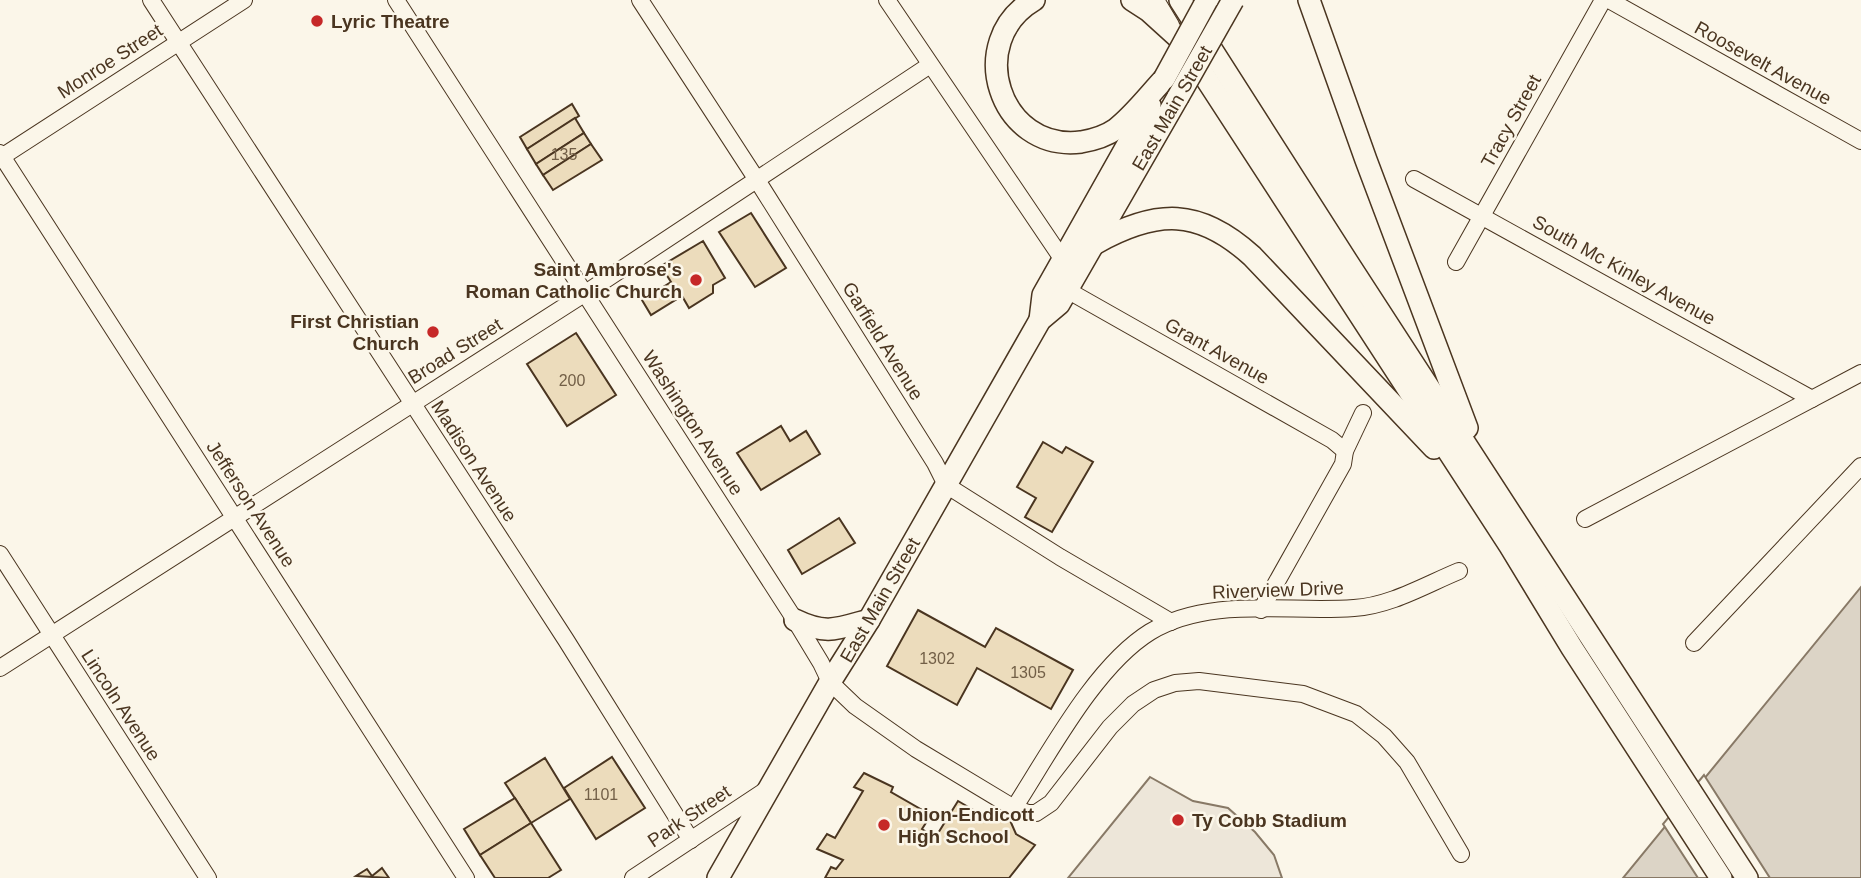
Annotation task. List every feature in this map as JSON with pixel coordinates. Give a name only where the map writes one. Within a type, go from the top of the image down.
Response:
[{"type":"main road","points":[[1034,0],[1015,14],[1006,28],[999,42],[996,61],[999,89],[1005,102],[1016,118],[1032,131],[1055,141],[1071,143],[1104,136],[1117,129],[1164,79]]},
{"type":"main road","points":[[1132,0],[1149,11],[1181,40],[1510,545],[1572,648],[1721,878]]},
{"type":"main road","points":[[1180,0],[1747,878]]},
{"type":"main road","name":"East Main Street","points":[[1040,320],[1043,295],[1207,0]]},
{"type":"main road","name":"East Main Street","points":[[718,878],[830,682],[869,621],[1040,320],[1059,304],[1233,0]]},
{"type":"main road","points":[[1309,0],[1464,423],[1497,490]]},
{"type":"main road","points":[[1094,244],[1123,228],[1165,219],[1193,220],[1216,228],[1252,257],[1424,439],[1465,477]]},
{"type":"main road","points":[[795,620],[815,629],[833,630],[869,621]]},
{"type":"street","name":"Madison Avenue","points":[[151,0],[566,640],[691,840]]},
{"type":"street","name":"Monroe Street","points":[[1,156],[244,0]]},
{"type":"street","name":"Washington Avenue","points":[[396,0],[795,620],[830,682],[855,706],[916,749],[1014,807]]},
{"type":"street","name":"Garfield Avenue","points":[[640,0],[757,180],[935,463],[946,485],[1060,557],[1171,622]]},
{"type":"street","points":[[887,0],[1063,260]]},
{"type":"street","points":[[1156,0],[1181,40]]},
{"type":"street","name":"Tracy Street","points":[[1455,262],[1603,0]]},
{"type":"street","name":"Roosevelt Avenue","points":[[1609,0],[1861,141]]},
{"type":"street","name":"Broad Street","points":[[0,668],[584,294],[930,65]]},
{"type":"street","name":"Jefferson Avenue","points":[[1,156],[466,878]]},
{"type":"street","name":"South Mc Kinley Avenue","points":[[1415,179],[1812,399]]},
{"type":"street","name":"Grant Avenue","points":[[1067,290],[1332,440],[1345,451]]},
{"type":"street","points":[[1585,519],[1861,373]]},
{"type":"street","points":[[1261,610],[1343,464],[1345,451],[1363,412]]},
{"type":"street","points":[[1694,643],[1861,466]]},
{"type":"street","name":"Lincoln Avenue","points":[[0,554],[208,878]]},
{"type":"street","name":"Riverview Drive","points":[[1014,807],[1087,695],[1122,655],[1149,633],[1189,615],[1225,610],[1356,608],[1382,604],[1459,571]]},
{"type":"street","points":[[1014,807],[1028,813],[1036,813],[1051,803],[1110,727],[1133,704],[1154,690],[1175,683],[1199,681],[1303,694],[1356,715],[1384,736],[1407,762],[1461,853]]},
{"type":"street","name":"Park Street","points":[[643,876],[691,840],[768,789]]},
{"type":"shaded area","points":[[1861,587],[1861,878],[1623,878]]},
{"type":"shaded area","name":"Ty Cobb Stadium","points":[[1150,777],[1193,801],[1228,808],[1255,832],[1274,855],[1282,878],[1068,878]]},
{"type":"pier","points":[[1704,775],[1770,878],[1698,878],[1663,824]]},
{"type":"building","points":[[572,104],[579,116],[527,149],[520,137]]},
{"type":"building","points":[[575,118],[584,133],[536,164],[527,149]]},
{"type":"building","points":[[584,133],[591,144],[543,175],[536,164]]},
{"type":"building","points":[[591,144],[602,160],[553,190],[543,175]]},
{"type":"building","points":[[751,213],[786,268],[755,287],[719,232]]},
{"type":"building","name":"Saint Ambrose's Roman Catholic Church","points":[[703,241],[725,278],[713,285],[713,293],[689,308],[682,296],[651,315],[642,300],[671,282],[661,266]]},
{"type":"building","points":[[576,333],[616,395],[567,426],[527,364]]},
{"type":"building","points":[[781,426],[790,441],[806,431],[820,454],[761,490],[737,453]]},
{"type":"building","points":[[1043,442],[1062,453],[1066,447],[1093,462],[1052,532],[1025,517],[1036,498],[1017,487]]},
{"type":"building","points":[[839,518],[855,543],[802,574],[788,550]]},
{"type":"building","points":[[918,610],[985,647],[996,628],[1073,670],[1051,709],[977,668],[957,705],[887,666]]},
{"type":"building","points":[[612,757],[645,808],[596,839],[564,788]]},
{"type":"building","points":[[545,758],[570,799],[531,823],[505,783]]},
{"type":"building","name":"Union-Endicott High School","points":[[864,773],[893,787],[891,792],[931,815],[922,829],[935,838],[958,801],[984,816],[998,812],[1000,821],[1009,818],[1016,834],[1035,845],[1009,878],[825,878],[831,867],[836,869],[843,860],[817,849],[827,834],[835,838],[863,791],[854,787]]},
{"type":"building","points":[[515,798],[531,823],[480,855],[464,829]]},
{"type":"building","points":[[531,823],[561,870],[548,878],[495,878],[480,855]]},
{"type":"building","points":[[382,868],[389,878],[356,876],[367,869],[372,876]]},
{"type":"place","name":"Lyric Theatre","points":[[317,21]]},
{"type":"place","name":"Saint Ambrose's Roman Catholic Church","points":[[696,280]]},
{"type":"place","name":"First Christian Church","points":[[433,332]]},
{"type":"place","name":"Ty Cobb Stadium","points":[[1178,820]]},
{"type":"place","name":"Union-Endicott High School","points":[[884,825]]}]
